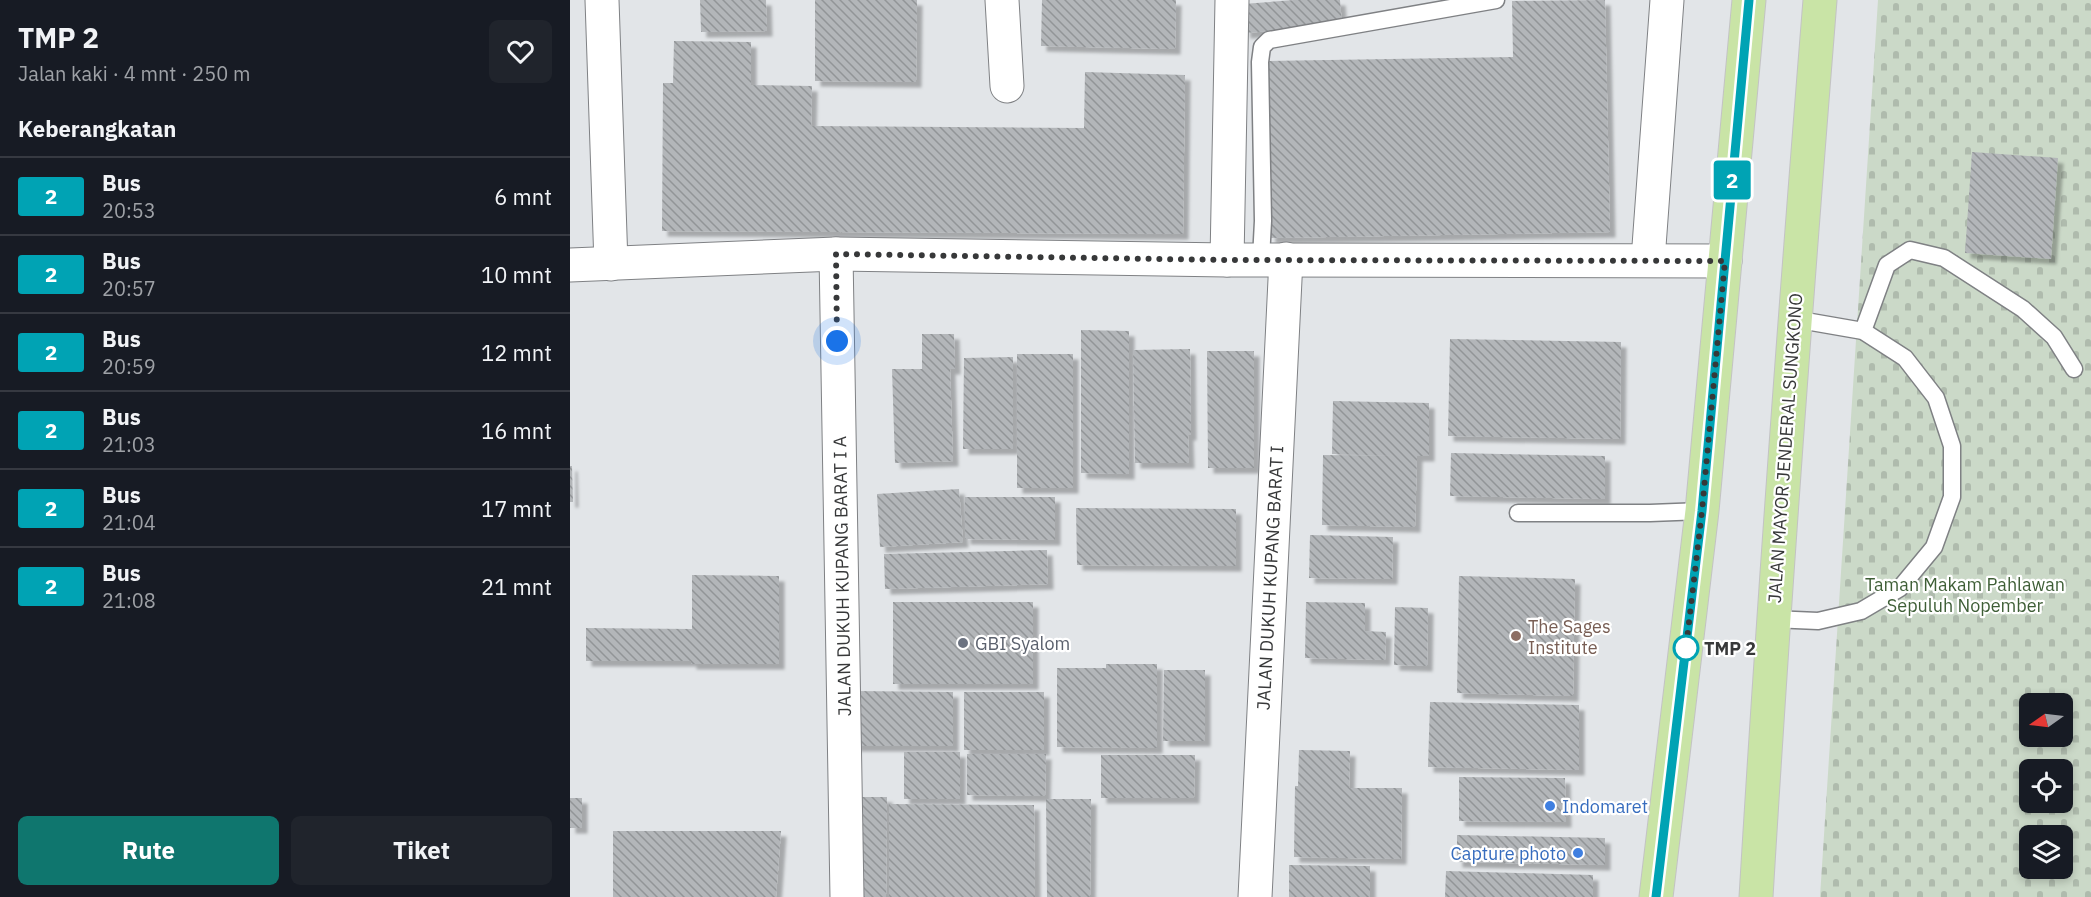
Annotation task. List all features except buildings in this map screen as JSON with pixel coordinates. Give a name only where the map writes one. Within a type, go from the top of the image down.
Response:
[{"type":"main road","points":[[1656,897],[1702,511],[1749,0]]},
{"type":"main road","name":"JALAN MAYOR JENDERAL SUNGKONO","points":[[1756,897],[1794,319],[1820,0]]},
{"type":"street","points":[[602,0],[611,264]]},
{"type":"street","points":[[1002,0],[1007,86]]},
{"type":"street","points":[[1227,260],[1232,0]]},
{"type":"street","points":[[1648,260],[1668,0]]},
{"type":"street","points":[[570,265],[836,254],[1227,260],[1725,261]]},
{"type":"street","name":"JALAN DUKUH KUPANG BARAT I A","points":[[836,254],[847,897]]},
{"type":"street","name":"JALAN DUKUH KUPANG BARAT I","points":[[1255,897],[1274,259]]},
{"type":"lane","points":[[1274,259],[1263,221],[1260,62],[1262,47],[1269,40],[1496,0]]},
{"type":"lane","points":[[1863,331],[1887,265],[1910,250],[1944,258],[2023,309],[2054,337],[2074,369]]},
{"type":"lane","points":[[1773,619],[1818,621],[1850,614],[1861,611],[1900,588],[1934,547],[1952,497],[1952,446],[1936,398],[1905,358],[1863,331],[1794,319]]},
{"type":"lane","points":[[1518,513],[1702,511]]},
{"type":"green space","name":"Taman Makam Pahlawan Sepuluh Nopember","points":[[1878,0],[2091,0],[2091,897],[1820,897]]},
{"type":"bus line","name":"2","points":[[1656,897],[1702,511],[1749,0]]},
{"type":"place","name":"The Sages Institute","points":[[1516,636]]},
{"type":"place","name":"GBI Syalom","points":[[963,643]]},
{"type":"place","name":"TMP 2","points":[[1686,648]]},
{"type":"place","name":"Indomaret","points":[[1550,806]]},
{"type":"place","name":"Capture photo","points":[[1578,853]]},
{"type":"route","points":[[837,341],[836,254],[1227,260],[1725,261],[1702,511],[1686,648]]}]
